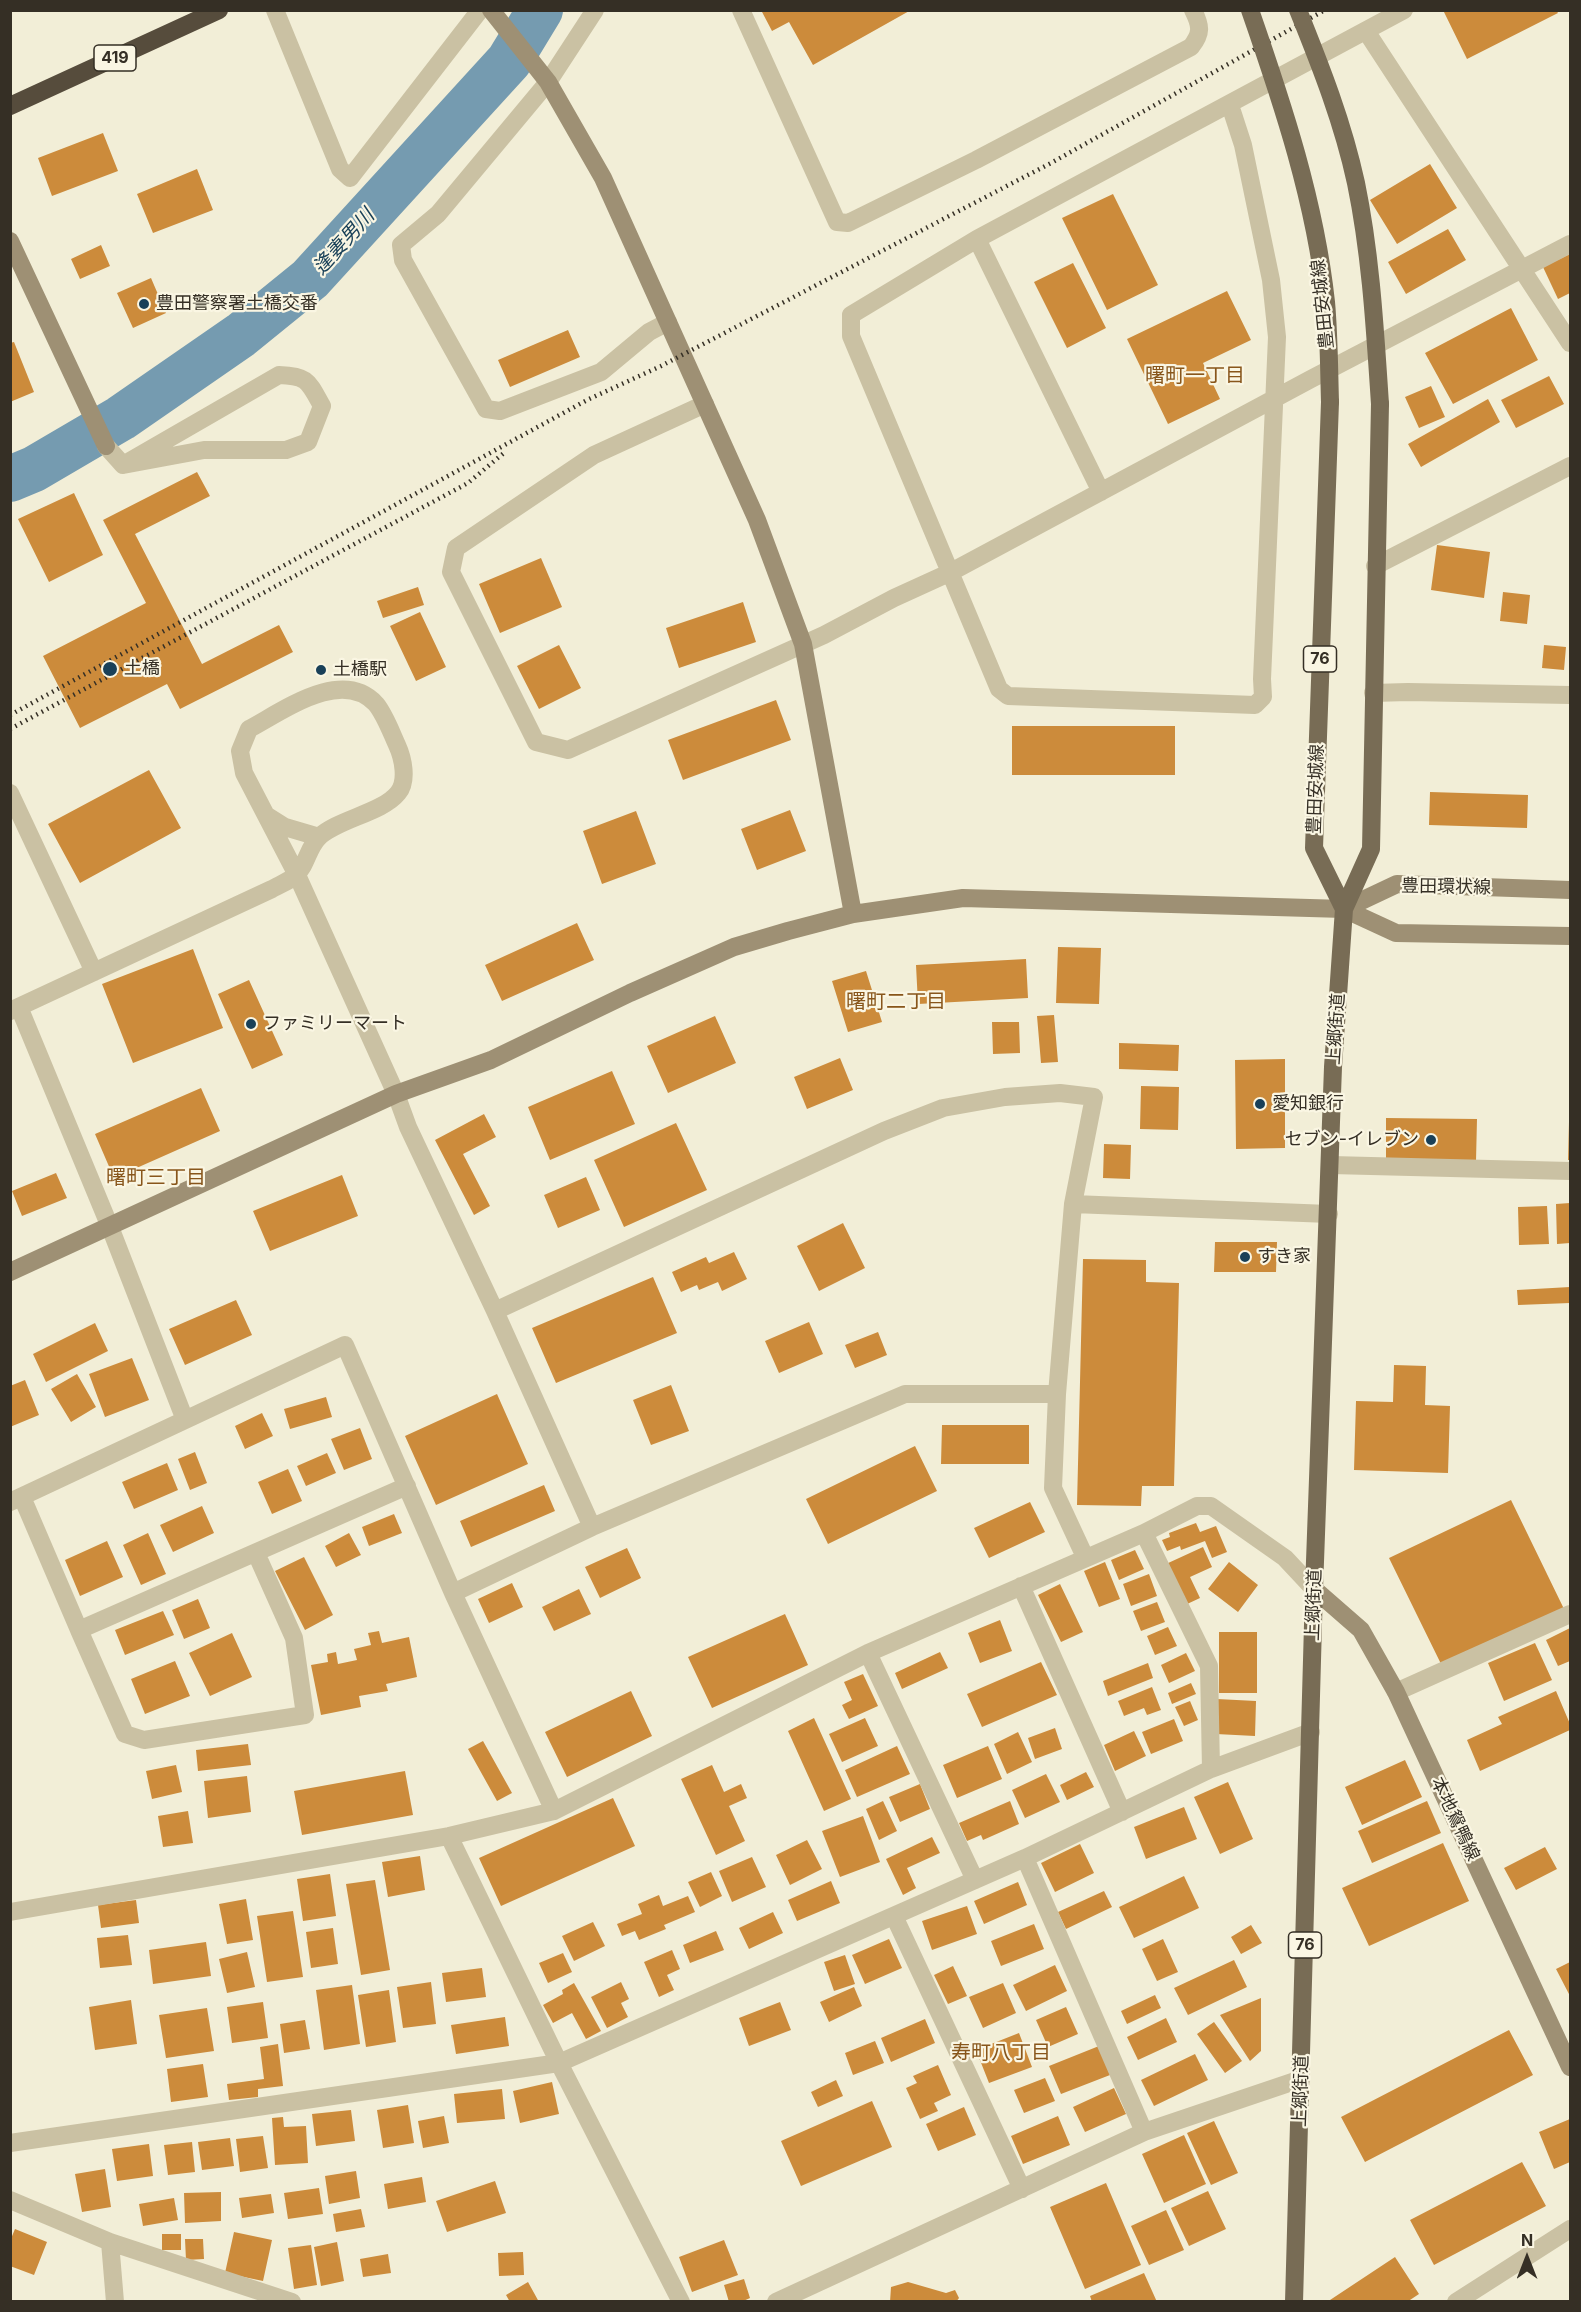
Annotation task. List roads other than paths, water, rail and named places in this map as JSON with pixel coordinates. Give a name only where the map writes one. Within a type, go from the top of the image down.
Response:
[{"type":"highway","name":"419","points":[[10,106],[219,10]]},
{"type":"main road","name":"豊田安城線","points":[[1250,10],[1283,106],[1308,196],[1326,302],[1330,402],[1314,848],[1344,909]]},
{"type":"main road","name":"76","points":[[1298,10],[1328,86],[1356,182],[1373,292],[1380,404],[1371,849],[1344,909]]},
{"type":"main road","name":"上郷街道","points":[[1294,2301],[1314,1589],[1333,1067],[1344,909]]},
{"type":"street","points":[[275,10],[340,169],[350,178],[489,12],[548,82],[603,178],[757,520],[803,644],[853,914]]},
{"type":"street","points":[[595,10],[548,82],[438,214],[401,245],[403,260],[486,409],[500,411],[601,372],[649,332],[668,322]]},
{"type":"street","points":[[741,10],[837,222],[848,223],[976,160],[1191,47],[1198,38],[1201,27],[1193,10]]},
{"type":"street","points":[[1230,105],[1243,145],[1271,280],[1277,337],[1262,667],[1263,697],[1255,705],[1008,696],[999,689],[851,336],[851,315],[977,239],[1404,10]]},
{"type":"street","points":[[1366,31],[1570,343]]},
{"type":"street","points":[[977,239],[1101,492]]},
{"type":"street","points":[[10,241],[106,446],[123,465]]},
{"type":"street","points":[[705,404],[594,455],[456,548],[451,572],[536,742],[568,750],[803,644],[951,572],[1275,398],[1570,244]]},
{"type":"street","points":[[279,375],[299,376],[311,387],[322,406],[308,442],[286,450],[204,450],[123,465],[279,375]]},
{"type":"street","points":[[1376,566],[1570,466]]},
{"type":"street","points":[[185,1420],[110,1227],[15,1009],[272,889],[297,875],[319,837],[385,802],[399,792],[404,773],[400,751],[378,706],[358,691],[341,690],[315,694],[249,729],[240,751],[244,773],[297,875],[396,1094],[408,1127],[495,1311],[592,1527]]},
{"type":"street","points":[[1373,693],[1570,695]]},
{"type":"street","points":[[10,793],[94,972]]},
{"type":"street","points":[[266,814],[285,827],[319,837]]},
{"type":"street","name":"豊田環状線","points":[[1344,909],[1397,884],[1570,890]]},
{"type":"street","points":[[10,1272],[396,1094],[491,1060],[734,946],[853,914],[963,898],[1344,909],[1396,933],[1570,936]]},
{"type":"street","points":[[495,1311],[884,1131],[943,1108],[1005,1097],[1049,1094],[1094,1097],[1073,1204],[1057,1394],[1053,1488],[1085,1557]]},
{"type":"street","points":[[1331,1165],[1570,1172]]},
{"type":"street","points":[[1073,1204],[1329,1214]]},
{"type":"street","points":[[256,1553],[294,1638],[304,1714],[144,1740],[125,1734],[79,1630],[16,1499],[345,1345],[453,1593],[554,1811]]},
{"type":"street","points":[[453,1593],[592,1527],[904,1394],[1057,1394]]},
{"type":"street","points":[[79,1630],[407,1486]]},
{"type":"street","points":[[10,1912],[448,1836],[554,1811],[868,1653],[1144,1533],[1197,1506],[1210,1506],[1285,1558],[1314,1589]]},
{"type":"street","points":[[1144,1533],[1209,1666],[1211,1769]]},
{"type":"street","points":[[1021,1586],[1122,1812]]},
{"type":"street","name":"本地鴛鴨線","points":[[1314,1589],[1361,1630],[1396,1692],[1570,2067]]},
{"type":"street","points":[[1396,1692],[1570,1614]]},
{"type":"street","points":[[868,1653],[975,1880]]},
{"type":"street","points":[[10,2144],[559,2063],[1025,1858],[1211,1769],[1311,1732]]},
{"type":"street","points":[[448,1836],[559,2063],[681,2301]]},
{"type":"street","points":[[1025,1858],[1144,2132]]},
{"type":"street","points":[[894,1916],[1022,2189]]},
{"type":"street","points":[[776,2301],[1144,2132],[1301,2079]]},
{"type":"street","points":[[10,2200],[110,2242],[292,2301]]},
{"type":"street","points":[[1456,2301],[1570,2229]]},
{"type":"street","points":[[110,2242],[115,2301]]},
{"type":"waterway","name":"逢妻男川","points":[[10,479],[34,469],[121,418],[241,335],[310,279],[509,61],[540,10]]},
{"type":"railway","points":[[10,715],[589,399],[661,366],[1051,163],[1325,10]]},
{"type":"railway","points":[[10,729],[468,483],[505,452]]},
{"type":"place","name":"豊田警察署土橋交番","points":[[144,304]]},
{"type":"place","name":"土橋","points":[[110,669]]},
{"type":"place","name":"土橋駅","points":[[321,670]]},
{"type":"place","name":"ファミリーマート","points":[[251,1024]]},
{"type":"place","name":"愛知銀行","points":[[1260,1104]]},
{"type":"place","name":"セブン-イレブン","points":[[1431,1140]]},
{"type":"place","name":"すき家","points":[[1245,1257]]},
{"type":"district","name":"曙町一丁目","points":[[1195,376]]},
{"type":"district","name":"曙町二丁目","points":[[896,1002]]},
{"type":"district","name":"曙町三丁目","points":[[156,1178]]},
{"type":"district","name":"寿町八丁目","points":[[1001,2053]]}]
